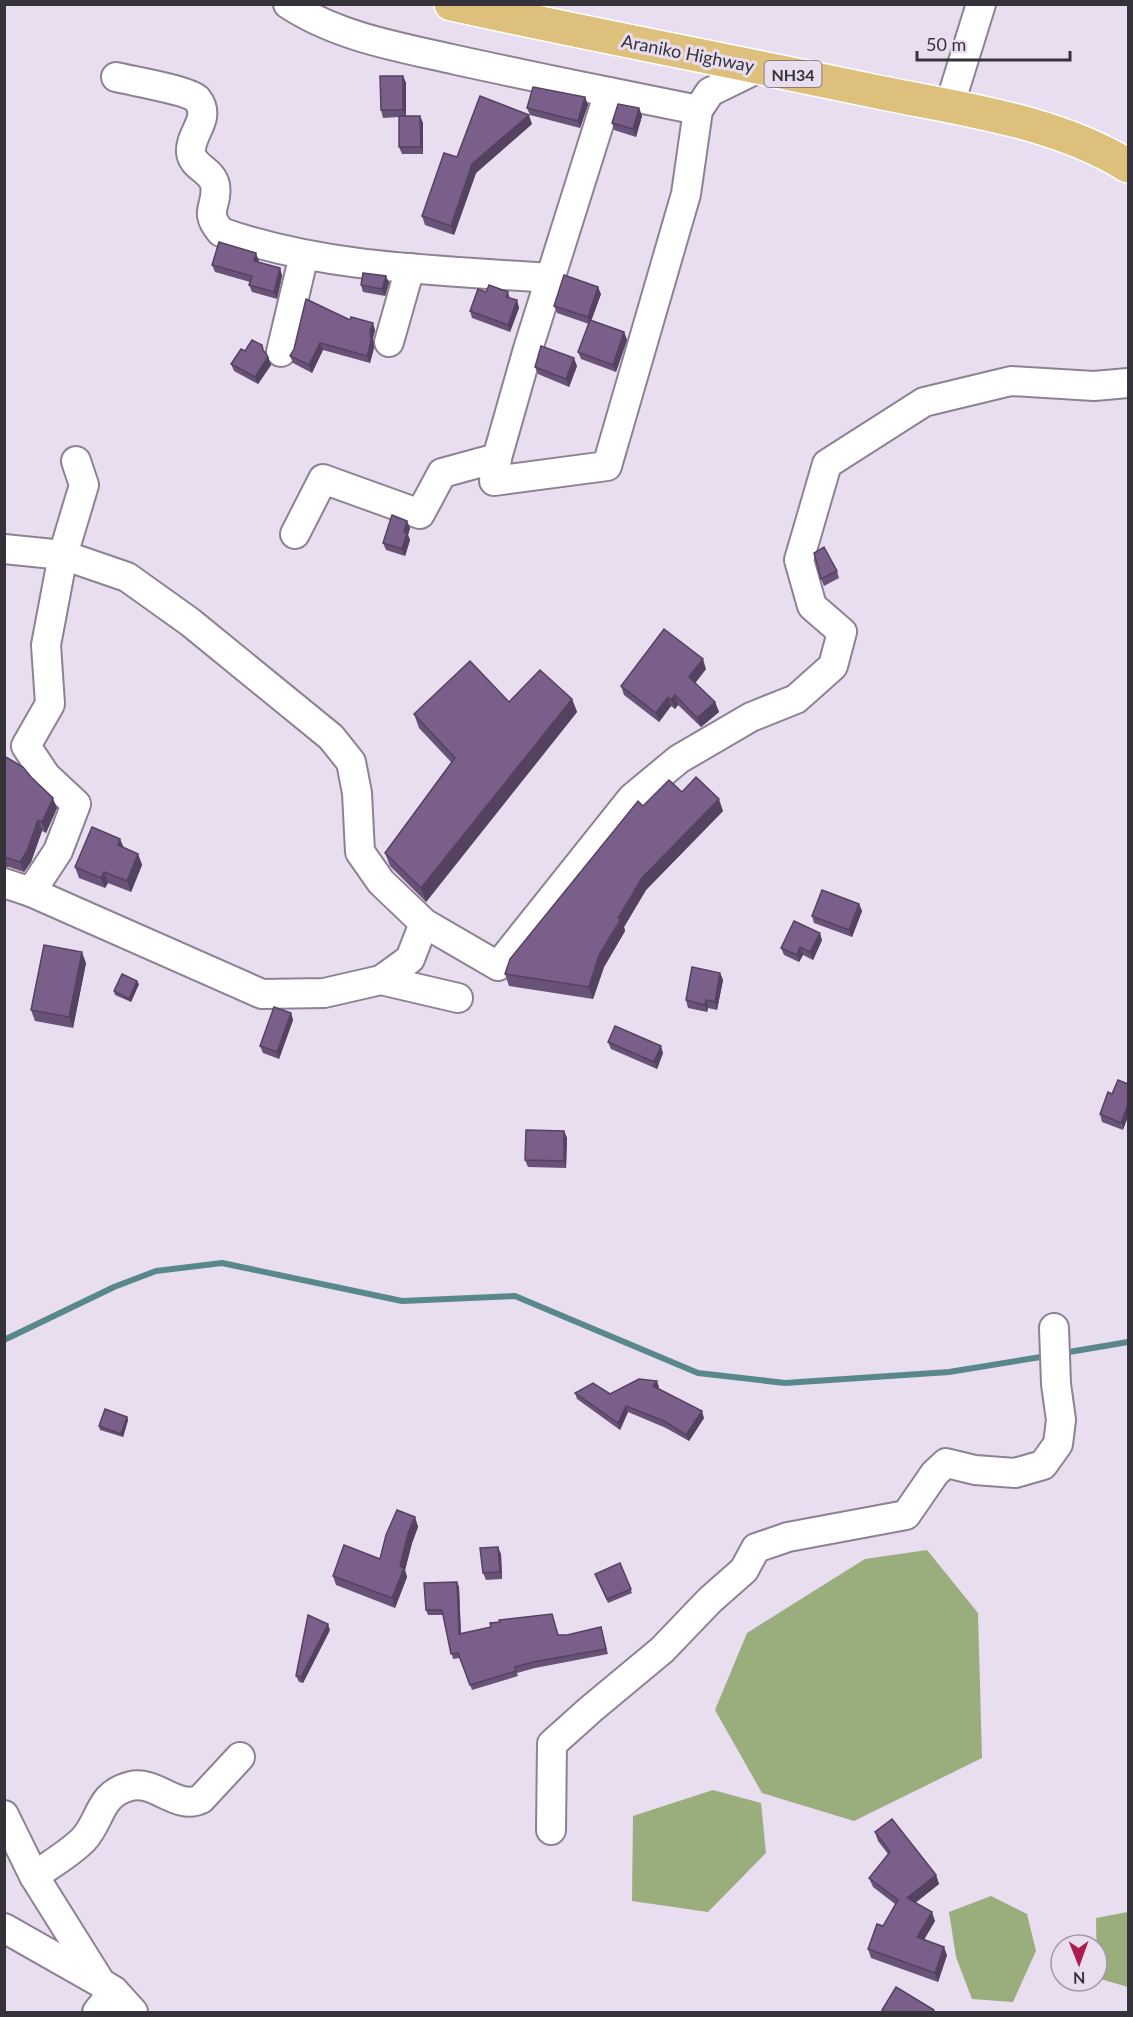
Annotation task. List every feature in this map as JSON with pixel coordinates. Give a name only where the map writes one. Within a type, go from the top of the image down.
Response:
[{"type":"highway","name":"Araniko Highway","points":[[451,4],[534,15],[1016,122],[1073,137],[1128,166]]},
{"type":"street","points":[[288,4],[302,14],[337,30],[396,47],[698,111]]},
{"type":"street","points":[[949,107],[981,4]]},
{"type":"street","points":[[609,92],[497,458],[494,481],[607,466],[686,194],[698,111],[710,92],[761,67]]},
{"type":"street","points":[[116,77],[196,98],[201,107],[202,116],[191,151],[193,160],[210,174],[215,184],[215,197],[211,211],[213,223],[221,232],[304,255],[410,268],[550,279]]},
{"type":"street","points":[[281,352],[304,255]]},
{"type":"street","points":[[389,342],[410,268]]},
{"type":"street","points":[[4,549],[63,555],[127,577],[190,622],[332,737],[351,762],[357,793],[360,852],[381,882],[424,923],[498,966],[632,798],[679,759],[751,717],[796,699],[834,666],[842,632],[812,606],[798,560],[827,464],[924,402],[1011,381],[1094,386],[1128,383]]},
{"type":"street","points":[[295,534],[323,479],[420,514],[442,472],[497,458]]},
{"type":"street","points":[[32,892],[58,851],[76,804],[46,776],[26,746],[50,704],[46,645],[63,555],[84,485],[76,461]]},
{"type":"street","points":[[4,884],[32,892],[262,994],[324,993],[381,980],[410,959],[424,923]]},
{"type":"street","points":[[381,980],[458,998]]},
{"type":"street","points":[[550,1830],[552,1744],[662,1650],[710,1600],[744,1570],[756,1548],[788,1537],[906,1515],[935,1473],[946,1463],[975,1470],[1015,1473],[1043,1465],[1059,1444],[1061,1420],[1056,1384],[1054,1328]]},
{"type":"street","points":[[34,1876],[86,1837],[103,1804],[111,1795],[134,1785],[148,1786],[182,1802],[193,1803],[201,1799],[240,1757]]},
{"type":"street","points":[[4,1815],[34,1876],[104,1995]]},
{"type":"street","points":[[4,1928],[133,2013]]},
{"type":"green space","points":[[927,1550],[978,1613],[982,1758],[854,1821],[762,1793],[715,1710],[747,1633],[865,1559]]},
{"type":"green space","points":[[713,1790],[761,1803],[766,1853],[708,1912],[632,1901],[633,1816]]},
{"type":"green space","points":[[991,1896],[1027,1914],[1036,1951],[1013,2002],[972,1999],[956,1957],[949,1912]]},
{"type":"green space","points":[[1128,1912],[1128,1987],[1109,1981],[1109,1933],[1096,1933],[1096,1918]]},
{"type":"building","points":[[380,76],[403,76],[403,110],[381,110]]},
{"type":"building","points":[[533,87],[585,97],[578,121],[527,108]]},
{"type":"building","points":[[480,96],[529,115],[472,164],[451,226],[422,216],[444,153],[457,157]]},
{"type":"building","points":[[618,104],[639,108],[633,129],[612,123]]},
{"type":"building","points":[[399,116],[420,116],[421,147],[399,147]]},
{"type":"building","points":[[219,242],[256,253],[254,261],[280,268],[274,292],[249,285],[252,276],[212,265]]},
{"type":"building","points":[[363,273],[386,276],[382,289],[361,285]]},
{"type":"building","points":[[564,275],[598,287],[588,317],[554,306]]},
{"type":"building","points":[[489,285],[508,292],[506,297],[517,300],[508,325],[470,311],[478,289],[486,292]]},
{"type":"building","points":[[306,299],[350,320],[351,317],[373,323],[367,356],[320,343],[309,365],[290,356],[294,349]]},
{"type":"building","points":[[590,320],[624,332],[613,365],[578,352]]},
{"type":"building","points":[[252,340],[262,345],[268,357],[255,377],[231,364],[241,349],[245,351]]},
{"type":"building","points":[[541,346],[574,358],[566,379],[535,367]]},
{"type":"building","points":[[392,515],[407,521],[404,532],[407,533],[402,549],[383,543]]},
{"type":"building","points":[[824,547],[837,571],[821,579],[814,553]]},
{"type":"building","points":[[664,629],[703,659],[689,677],[715,702],[697,718],[675,695],[671,700],[668,697],[656,713],[621,686]]},
{"type":"building","points":[[470,661],[509,702],[540,670],[572,699],[421,888],[385,853],[455,758],[414,714]]},
{"type":"building","points":[[4,756],[23,767],[53,798],[42,822],[38,820],[27,851],[20,862],[4,857]]},
{"type":"building","points":[[696,777],[719,799],[642,878],[599,955],[589,987],[505,974],[510,959],[638,801],[643,806],[669,780],[682,792]]},
{"type":"building","points":[[92,827],[120,839],[118,845],[138,854],[127,881],[104,872],[101,878],[75,867]]},
{"type":"building","points":[[822,890],[859,904],[849,930],[812,916]]},
{"type":"building","points":[[794,921],[820,933],[810,952],[800,947],[797,955],[781,948]]},
{"type":"building","points":[[44,945],[82,952],[69,1017],[31,1010]]},
{"type":"building","points":[[692,967],[720,973],[715,1002],[706,1000],[705,1005],[686,1000]]},
{"type":"building","points":[[122,974],[137,981],[129,999],[114,991]]},
{"type":"building","points":[[274,1007],[291,1013],[277,1052],[260,1046]]},
{"type":"building","points":[[615,1026],[661,1046],[654,1062],[608,1042]]},
{"type":"building","points":[[1118,1080],[1128,1084],[1128,1104],[1121,1123],[1100,1114],[1108,1092],[1112,1094]]},
{"type":"building","points":[[526,1130],[564,1131],[564,1161],[525,1160]]},
{"type":"building","points":[[639,1379],[657,1381],[653,1386],[702,1411],[686,1435],[664,1421],[626,1406],[618,1423],[575,1393],[593,1383],[610,1394]]},
{"type":"building","points":[[105,1409],[127,1417],[121,1434],[99,1426]]},
{"type":"building","points":[[397,1510],[415,1517],[408,1533],[400,1566],[404,1568],[392,1598],[333,1576],[344,1545],[380,1559],[386,1535]]},
{"type":"building","points":[[498,1547],[500,1572],[483,1573],[480,1548]]},
{"type":"building","points":[[620,1563],[631,1589],[607,1599],[595,1574]]},
{"type":"building","points":[[457,1582],[459,1634],[491,1627],[490,1623],[500,1622],[499,1620],[552,1614],[558,1635],[601,1627],[606,1649],[533,1662],[515,1667],[516,1671],[470,1685],[458,1653],[451,1654],[442,1610],[426,1610],[424,1583]]},
{"type":"building","points":[[308,1615],[328,1624],[301,1677],[296,1676]]},
{"type":"building","points":[[892,1819],[936,1875],[907,1898],[932,1912],[917,1937],[944,1947],[935,1973],[868,1949],[877,1924],[883,1926],[898,1900],[869,1878],[890,1852],[875,1832]]},
{"type":"building","points":[[896,1987],[934,2010],[932,2013],[886,2013],[882,2010]]},
{"type":"waterway","points":[[4,1340],[114,1287],[156,1271],[222,1263],[402,1301],[515,1296],[698,1373],[785,1383],[949,1372],[1047,1356]]},
{"type":"waterway","points":[[1063,1353],[1128,1342]]}]
